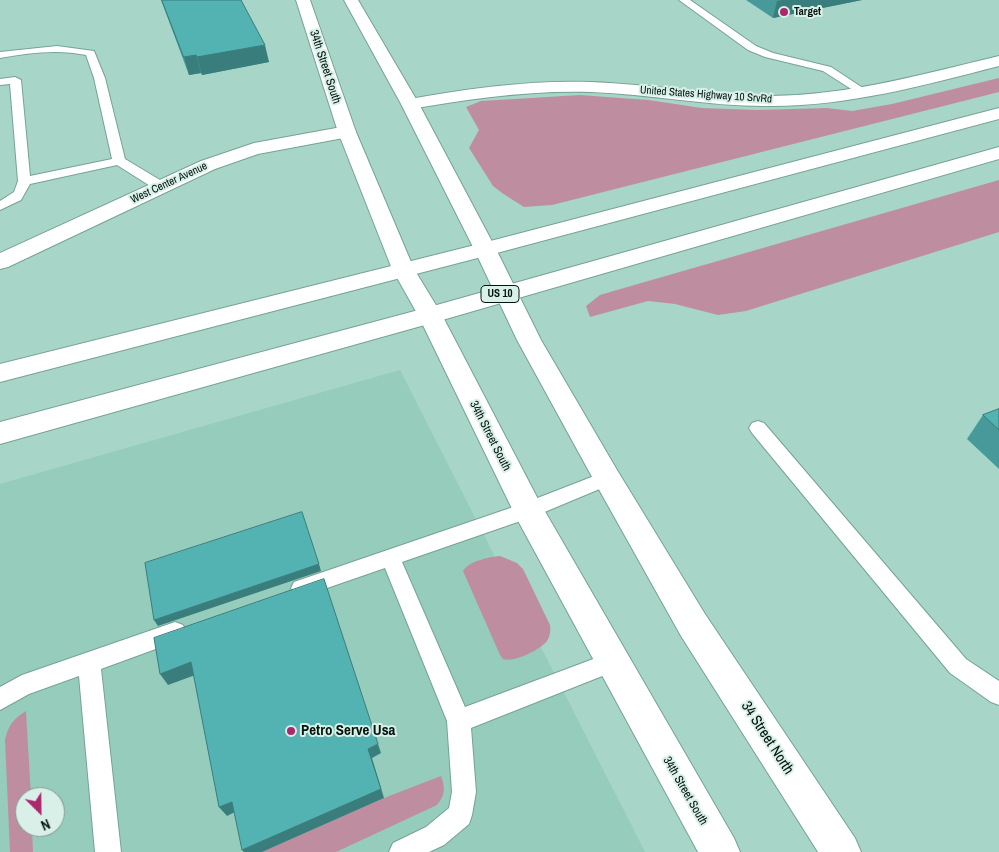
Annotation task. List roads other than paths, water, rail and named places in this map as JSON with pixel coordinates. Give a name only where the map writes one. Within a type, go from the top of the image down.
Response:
[{"type":"main road","points":[[351,0],[410,104],[485,249],[529,340],[607,478]]},
{"type":"main road","name":"34th Street South","points":[[304,4],[347,132],[403,269],[430,315],[528,510],[720,852]]},
{"type":"main road","name":"United States Highway 10 SrvRd","points":[[410,104],[501,90],[548,87],[592,87],[772,101],[817,99],[863,92],[999,62]]},
{"type":"main road","points":[[0,373],[485,249],[999,113]]},
{"type":"main road","name":"West Center Avenue","points":[[0,262],[208,165],[254,149],[347,132]]},
{"type":"main road","name":"US 10","points":[[0,433],[430,315],[999,153]]},
{"type":"main road","name":"34 Street North","points":[[607,478],[693,625],[842,852]]},
{"type":"lane","points":[[684,0],[752,48],[769,55],[827,69],[863,92]]},
{"type":"lane","points":[[0,55],[51,48],[76,49],[90,53],[96,66],[111,139],[119,161],[160,186]]},
{"type":"lane","points":[[0,82],[15,80],[24,180],[21,194],[9,203],[0,206]]},
{"type":"lane","points":[[24,180],[119,161]]},
{"type":"lane","points":[[758,428],[958,666],[999,694]]},
{"type":"lane","points":[[287,593],[528,510],[607,478]]},
{"type":"lane","points":[[390,557],[459,721],[464,792],[460,815],[435,836],[402,852]]},
{"type":"lane","points":[[0,699],[22,686],[192,626]]},
{"type":"lane","points":[[89,662],[108,852]]},
{"type":"lane","points":[[459,721],[612,662]]},
{"type":"place","name":"Target","points":[[784,12]]},
{"type":"place","name":"Petro Serve Usa","points":[[291,731]]}]
